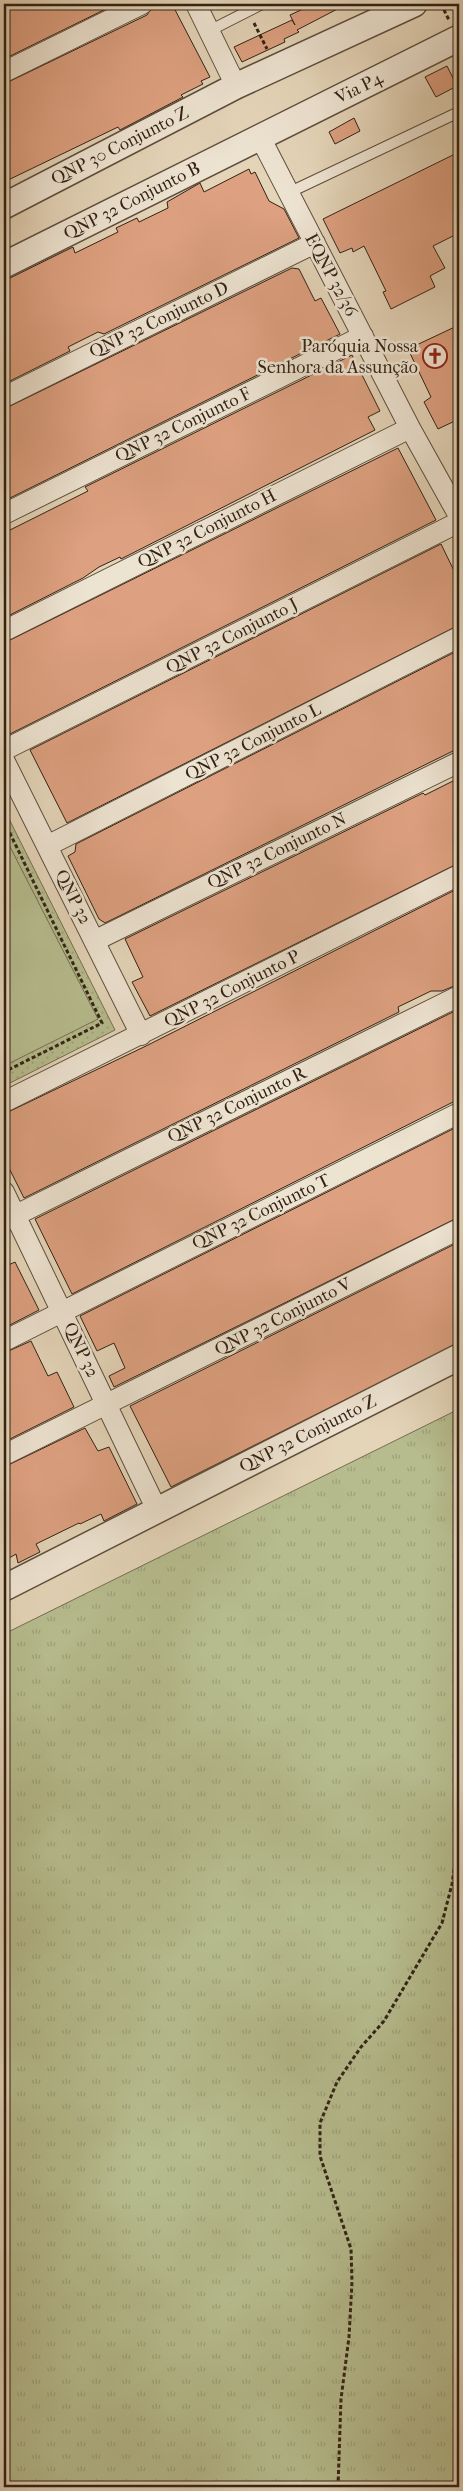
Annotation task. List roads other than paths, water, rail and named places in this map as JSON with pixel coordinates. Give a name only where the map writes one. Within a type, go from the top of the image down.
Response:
[{"type":"street","points":[[4,72],[142,4]]},
{"type":"street","points":[[196,4],[236,86],[414,4]]},
{"type":"street","name":"Via P4","points":[[260,137],[459,38]]},
{"type":"street","name":"QNP 30 Conjunto Z","points":[[4,206],[236,86]]},
{"type":"street","name":"EQNP 32/36","points":[[260,137],[410,428],[459,516]]},
{"type":"street","name":"QNP 32 Conjunto B","points":[[4,265],[260,137]]},
{"type":"street","name":"QNP 32 Conjunto D","points":[[4,397],[314,243]]},
{"type":"street","name":"QNP 32 Conjunto F","points":[[4,514],[363,336]]},
{"type":"street","name":"QNP 32 Conjunto H","points":[[4,631],[410,428]]},
{"type":"street","name":"QNP 32 Conjunto J","points":[[4,750],[459,522]]},
{"type":"street","name":"QNP 32 Conjunto L","points":[[47,846],[459,637]]},
{"type":"street","name":"QNP 32","points":[[4,760],[141,1035]]},
{"type":"street","name":"QNP 32 Conjunto N","points":[[94,941],[459,762]]},
{"type":"street","name":"QNP 32 Conjunto P","points":[[4,1102],[459,875]]},
{"type":"street","name":"QNP 32 Conjunto R","points":[[10,1218],[459,996]]},
{"type":"street","name":"QNP 32 Conjunto T","points":[[4,1341],[459,1113]]},
{"type":"street","name":"QNP 32","points":[[4,1192],[10,1218],[63,1312],[157,1510]]},
{"type":"street","name":"QNP 32 Conjunto V","points":[[4,1454],[459,1229]]},
{"type":"street","name":"QNP 32 Conjunto Z","points":[[4,1588],[459,1357]]},
{"type":"lane","points":[[209,31],[262,4]]},
{"type":"lane","points":[[288,194],[459,112]]},
{"type":"place","name":"Paróquia Nossa Senhora da Assunção","points":[[435,356]]}]
